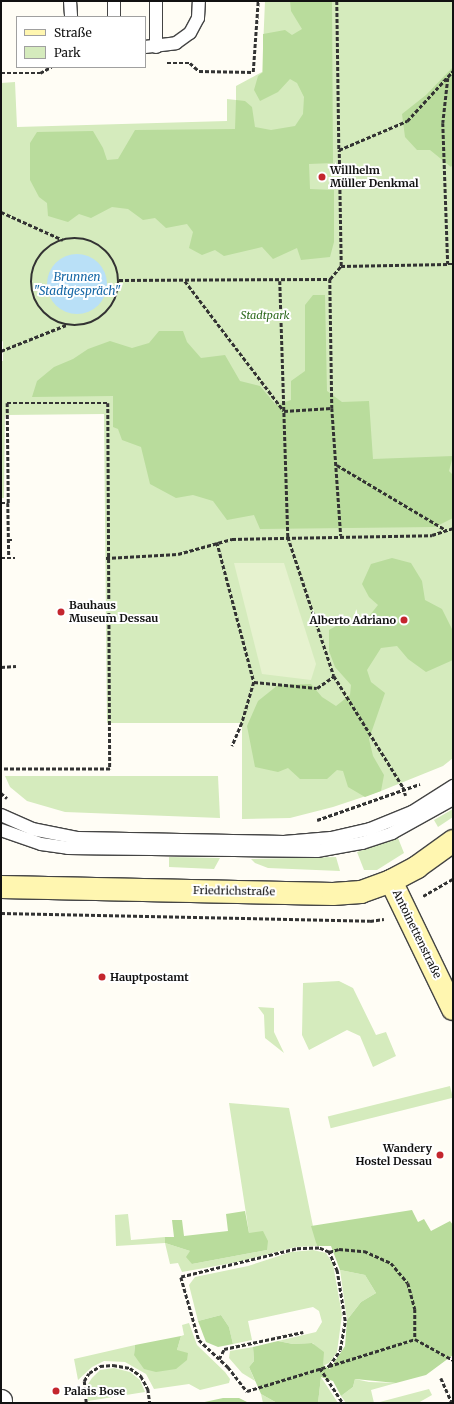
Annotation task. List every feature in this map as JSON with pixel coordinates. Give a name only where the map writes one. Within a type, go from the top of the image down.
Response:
[{"type":"main road","name":"Friedrichstraße","points":[[1,887],[333,894],[361,892],[391,881],[417,867],[453,841]]},
{"type":"main road","name":"Antoinettenstraße","points":[[391,881],[453,1009]]},
{"type":"lane","points":[[70,1],[71,16]]},
{"type":"lane","points":[[114,1],[114,16]]},
{"type":"lane","points":[[156,1],[150,47],[176,43],[190,33],[198,18],[199,1]]},
{"type":"lane","points":[[1,815],[32,829],[78,838],[284,842],[331,838],[370,829],[412,812],[453,786]]},
{"type":"lane","points":[[1,830],[41,844],[68,848],[317,851],[362,844],[392,833],[453,798]]},
{"type":"path","points":[[160,64],[190,63],[199,71],[253,72],[258,1]]},
{"type":"path","points":[[337,1],[341,266],[330,279],[332,408],[341,536]]},
{"type":"path","points":[[1,73],[40,73],[49,68]]},
{"type":"path","points":[[339,150],[408,121],[453,71]]},
{"type":"path","points":[[448,78],[443,123],[448,264]]},
{"type":"path","points":[[1,212],[63,240]]},
{"type":"path","points":[[1,351],[67,325],[92,322],[104,315],[112,305],[119,280],[116,267],[100,246],[76,238],[63,240],[50,246],[39,256],[33,269],[31,284],[34,298],[41,311],[53,320],[67,325]]},
{"type":"path","points":[[341,266],[453,264]]},
{"type":"path","points":[[119,280],[280,281],[330,279]]},
{"type":"path","points":[[184,281],[284,411]]},
{"type":"path","points":[[280,281],[288,537],[334,676],[404,791]]},
{"type":"path","points":[[1,769],[110,769],[108,403],[7,403],[8,558]]},
{"type":"path","points":[[284,411],[332,408]]},
{"type":"path","points":[[336,464],[446,530]]},
{"type":"path","points":[[1,503],[8,503]]},
{"type":"path","points":[[106,558],[178,554],[232,539],[432,535],[453,528]]},
{"type":"path","points":[[8,540],[14,540]]},
{"type":"path","points":[[217,542],[254,682],[242,723],[232,746]]},
{"type":"path","points":[[1,558],[15,558]]},
{"type":"path","points":[[1,667],[16,666]]},
{"type":"path","points":[[254,682],[317,688],[334,676]]},
{"type":"path","points":[[110,747],[115,747]]},
{"type":"path","points":[[310,822],[424,783]]},
{"type":"path","points":[[1,793],[8,799]]},
{"type":"path","points":[[1,913],[370,921],[382,920],[453,879]]},
{"type":"path","points":[[361,892],[370,921]]},
{"type":"path","points":[[415,1339],[415,1309],[408,1283],[391,1263],[364,1252],[339,1249],[329,1252],[319,1248],[296,1249],[181,1277],[199,1340],[219,1359],[247,1391],[415,1339],[453,1360]]},
{"type":"path","points":[[329,1252],[337,1271],[345,1321],[340,1350],[329,1366]]},
{"type":"path","points":[[219,1359],[224,1350],[303,1332]]},
{"type":"path","points":[[86,1403],[84,1381],[89,1373],[100,1366],[114,1365],[130,1368],[141,1376],[148,1389],[150,1403]]},
{"type":"path","points":[[320,1368],[343,1403]]},
{"type":"path","points":[[441,1378],[452,1403]]},
{"type":"green space","name":"Stadtpark","points":[[265,1],[453,1],[453,758],[443,766],[381,791],[333,807],[290,818],[242,819],[242,723],[107,723],[104,414],[5,415],[4,498],[1,498],[1,361],[3,361],[3,341],[1,342],[1,83],[15,82],[17,127],[227,121],[227,99],[236,100],[236,86],[262,72]]},
{"type":"green space","points":[[290,1],[332,1],[333,163],[309,164],[310,189],[334,190],[334,242],[330,257],[301,260],[297,248],[273,259],[262,247],[224,256],[215,250],[202,255],[189,248],[193,232],[187,224],[166,228],[155,218],[143,220],[128,209],[112,207],[91,218],[79,214],[68,222],[48,216],[47,203],[39,197],[30,180],[30,143],[37,132],[93,131],[103,148],[107,160],[118,159],[135,130],[235,129],[236,100],[245,101],[252,107],[255,127],[271,130],[295,126],[303,114],[304,97],[297,83],[290,79],[278,92],[260,101],[254,90],[258,76],[263,72],[263,34],[285,30],[292,35],[302,29],[291,11]]},
{"type":"green space","points":[[453,67],[453,164],[451,167],[430,150],[417,150],[405,137],[402,114],[426,95]]},
{"type":"green space","points":[[313,295],[325,295],[327,391],[342,402],[369,401],[373,459],[453,456],[449,471],[453,475],[453,518],[435,527],[260,529],[254,515],[227,520],[213,501],[193,495],[176,498],[150,484],[141,447],[122,440],[118,429],[113,427],[113,396],[32,397],[37,381],[54,367],[73,359],[88,349],[110,341],[132,348],[149,343],[159,331],[183,331],[187,342],[201,358],[225,355],[240,381],[260,386],[276,405],[291,400],[291,381],[305,371],[305,305]]},
{"type":"green space","points":[[392,558],[411,563],[422,581],[425,600],[442,609],[453,631],[453,660],[426,672],[408,659],[397,646],[381,648],[367,670],[371,682],[385,693],[369,739],[373,756],[384,775],[381,791],[365,797],[348,787],[343,771],[337,770],[327,779],[300,779],[288,768],[278,772],[255,767],[247,726],[258,701],[278,685],[311,684],[322,697],[336,706],[350,695],[351,685],[335,667],[329,651],[329,630],[343,622],[359,621],[370,615],[378,605],[369,597],[362,584],[371,564]]},
{"type":"green space","points":[[234,563],[284,563],[316,664],[311,680],[262,674]]},
{"type":"green space","points":[[5,776],[218,776],[220,818],[65,812],[27,801],[10,787]]},
{"type":"green space","points":[[453,809],[453,817],[438,827],[434,820]]},
{"type":"green space","points":[[398,838],[404,853],[377,870],[364,870],[357,852]]},
{"type":"green space","points":[[169,857],[220,858],[214,869],[169,867]]},
{"type":"green space","points":[[336,857],[340,871],[268,868],[255,863],[251,859]]},
{"type":"green space","points":[[339,981],[353,988],[376,1035],[386,1032],[396,1056],[373,1067],[360,1036],[347,1030],[309,1050],[302,1035],[303,983]]},
{"type":"green space","points":[[258,1007],[274,1008],[274,1032],[284,1053],[265,1038],[264,1015]]},
{"type":"green space","points":[[450,1086],[453,1098],[331,1128],[328,1116]]},
{"type":"green space","points":[[229,1103],[289,1108],[317,1246],[296,1247],[238,1262],[182,1272],[178,1263],[170,1264],[165,1243],[190,1251],[192,1264],[267,1250],[249,1233]]},
{"type":"green space","points":[[412,1210],[418,1222],[424,1219],[431,1231],[450,1221],[453,1225],[453,1355],[426,1375],[396,1383],[355,1379],[353,1387],[341,1396],[333,1381],[321,1377],[318,1403],[277,1403],[261,1394],[249,1367],[254,1361],[253,1347],[278,1341],[293,1344],[312,1343],[324,1352],[323,1365],[330,1369],[345,1346],[347,1320],[361,1302],[376,1293],[365,1275],[340,1270],[331,1246],[317,1246],[311,1226]]},
{"type":"green space","points":[[245,1211],[249,1233],[263,1231],[268,1241],[267,1250],[192,1264],[186,1257],[190,1251],[165,1243],[165,1237],[174,1237],[172,1220],[182,1220],[184,1236],[228,1231],[226,1214]]},
{"type":"green space","points":[[128,1214],[131,1240],[165,1237],[165,1243],[116,1246],[115,1215]]},
{"type":"green space","points":[[313,1250],[326,1253],[333,1264],[342,1315],[337,1352],[329,1363],[323,1366],[313,1343],[293,1344],[278,1341],[316,1332],[322,1322],[319,1311],[313,1307],[248,1321],[252,1340],[233,1344],[229,1327],[221,1315],[198,1321],[189,1285],[195,1277],[248,1266],[291,1252]]},
{"type":"green space","points":[[340,1270],[365,1275],[376,1293],[361,1302],[347,1320]]},
{"type":"green space","points":[[221,1315],[229,1327],[233,1344],[218,1347],[206,1342],[198,1321]]},
{"type":"green space","points":[[189,1323],[197,1345],[225,1372],[230,1379],[229,1383],[200,1390],[189,1384],[154,1389],[146,1374],[125,1362],[104,1361],[92,1367],[78,1380],[74,1359],[135,1345],[134,1355],[177,1350],[181,1336],[184,1335],[182,1325]]},
{"type":"green space","points":[[181,1336],[177,1350],[188,1353],[187,1360],[176,1369],[156,1372],[144,1369],[134,1355],[135,1345]]},
{"type":"green space","points":[[253,1347],[254,1361],[249,1367],[255,1381],[242,1373],[229,1358],[230,1351]]},
{"type":"green space","points":[[114,1368],[130,1372],[140,1380],[145,1392],[88,1401],[86,1387],[92,1378],[100,1370]]},
{"type":"green space","points":[[321,1377],[338,1403],[318,1403]]},
{"type":"green space","points":[[355,1379],[369,1382],[396,1383],[371,1390],[374,1403],[346,1403],[341,1396],[353,1387]]},
{"type":"green space","points":[[429,1389],[432,1395],[418,1403],[376,1403]]},
{"type":"green space","points":[[261,1394],[277,1403],[263,1403]]},
{"type":"green space","points":[[223,1398],[239,1398],[249,1403],[200,1403]]},
{"type":"water","name":"Brunnen \"Stadtgespräch\"","points":[[77,254],[94,259],[102,267],[107,284],[102,301],[94,309],[77,314],[60,309],[52,301],[47,284],[52,267],[60,259]]},
{"type":"place","name":"Willhelm Müller Denkmal","points":[[322,177]]},
{"type":"place","name":"Bauhaus Museum Dessau","points":[[61,612]]},
{"type":"place","name":"Alberto Adriano","points":[[404,620]]},
{"type":"place","name":"Hauptpostamt","points":[[102,977]]},
{"type":"place","name":"Wandery Hostel Dessau","points":[[440,1155]]},
{"type":"place","name":"Palais Bose","points":[[56,1391]]}]
